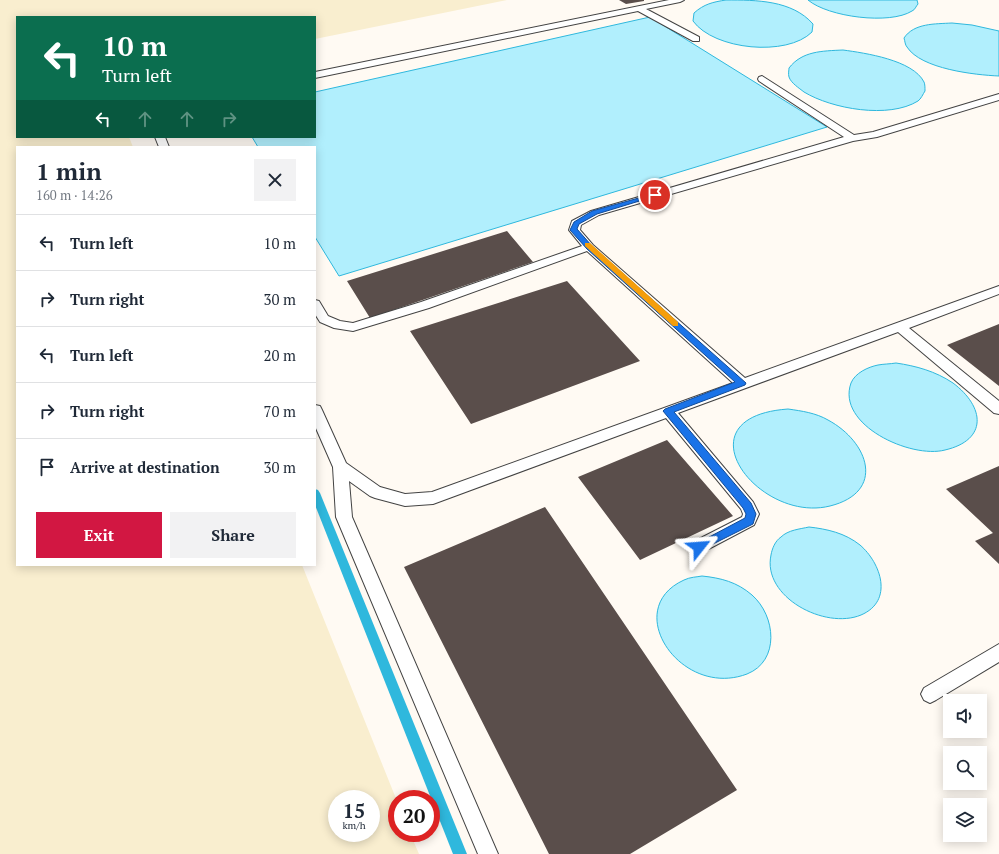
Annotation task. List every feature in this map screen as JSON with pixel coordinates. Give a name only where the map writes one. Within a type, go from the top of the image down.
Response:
[{"type":"lane","points":[[316,75],[680,0]]},
{"type":"lane","points":[[640,9],[696,39]]},
{"type":"lane","points":[[762,79],[852,138]]},
{"type":"lane","points":[[742,383],[589,247],[574,230],[576,223],[595,213],[852,138],[874,135],[999,97]]},
{"type":"lane","points":[[316,306],[324,319],[338,325],[353,327],[424,305],[589,247]]},
{"type":"lane","points":[[340,466],[375,492],[405,500],[433,498],[742,383],[999,290]]},
{"type":"lane","points":[[899,326],[999,409]]},
{"type":"lane","points":[[668,411],[748,506],[751,514],[749,521],[699,547]]},
{"type":"lane","points":[[316,412],[340,466],[344,517],[488,854]]},
{"type":"lane","points":[[930,694],[999,652]]},
{"type":"shaded area","points":[[0,0],[507,0],[316,39],[316,16],[16,16],[16,138],[129,138],[133,146],[16,146],[16,566],[302,566],[393,790],[388,790],[388,842],[414,842],[419,854],[0,854]]},
{"type":"water","points":[[726,0],[761,1],[795,10],[813,24],[812,32],[801,40],[786,45],[751,47],[733,44],[717,38],[703,31],[693,21],[694,13],[701,7]]},
{"type":"water","points":[[808,0],[917,0],[918,4],[915,9],[902,15],[889,18],[875,18],[844,15],[817,6]]},
{"type":"water","points":[[650,17],[827,127],[339,276],[316,239],[316,146],[257,146],[253,138],[316,138],[316,92]]},
{"type":"water","points":[[952,23],[972,25],[999,31],[999,76],[963,72],[936,66],[914,55],[907,47],[904,38],[913,29],[925,25]]},
{"type":"water","points":[[843,50],[888,59],[910,68],[918,74],[924,82],[925,91],[918,101],[906,106],[892,110],[861,110],[830,103],[816,98],[804,92],[790,79],[789,68],[800,58],[813,53]]},
{"type":"water","points":[[896,363],[918,367],[932,372],[953,383],[964,392],[976,412],[977,422],[975,431],[969,439],[959,445],[945,450],[931,451],[914,449],[896,444],[880,436],[865,425],[855,412],[849,398],[853,379],[859,373],[870,367]]},
{"type":"water","points":[[788,409],[809,413],[828,420],[842,429],[861,453],[865,466],[865,478],[859,490],[848,499],[830,506],[803,507],[777,500],[756,485],[740,467],[734,448],[738,430],[755,416]]},
{"type":"water","points":[[809,527],[829,530],[848,537],[860,545],[874,562],[881,582],[881,591],[878,601],[871,609],[861,615],[846,618],[830,618],[814,614],[799,606],[786,596],[776,584],[771,570],[771,555],[775,543],[787,533]]},
{"type":"water","points":[[702,576],[722,579],[741,587],[752,595],[766,614],[770,626],[771,638],[769,649],[765,659],[758,668],[747,674],[723,678],[700,674],[681,663],[667,647],[658,629],[658,610],[666,593],[684,580]]},
{"type":"building","points":[[619,0],[644,0],[644,1],[626,4]]},
{"type":"building","points":[[507,231],[533,262],[370,318],[347,281]]},
{"type":"building","points":[[567,281],[640,361],[471,424],[410,331]]},
{"type":"building","points":[[999,324],[999,386],[947,345]]},
{"type":"building","points":[[667,440],[733,516],[640,560],[578,477]]},
{"type":"building","points":[[999,466],[999,564],[975,541],[993,533],[946,489]]},
{"type":"building","points":[[545,507],[737,790],[630,854],[549,854],[404,567]]},
{"type":"waterway","points":[[316,495],[460,854]]},
{"type":"slow traffic","points":[[587,245],[676,324]]},
{"type":"route","points":[[655,195],[595,213],[576,223],[574,230],[589,247],[742,383],[668,411],[748,506],[751,514],[749,521],[699,547]]}]
